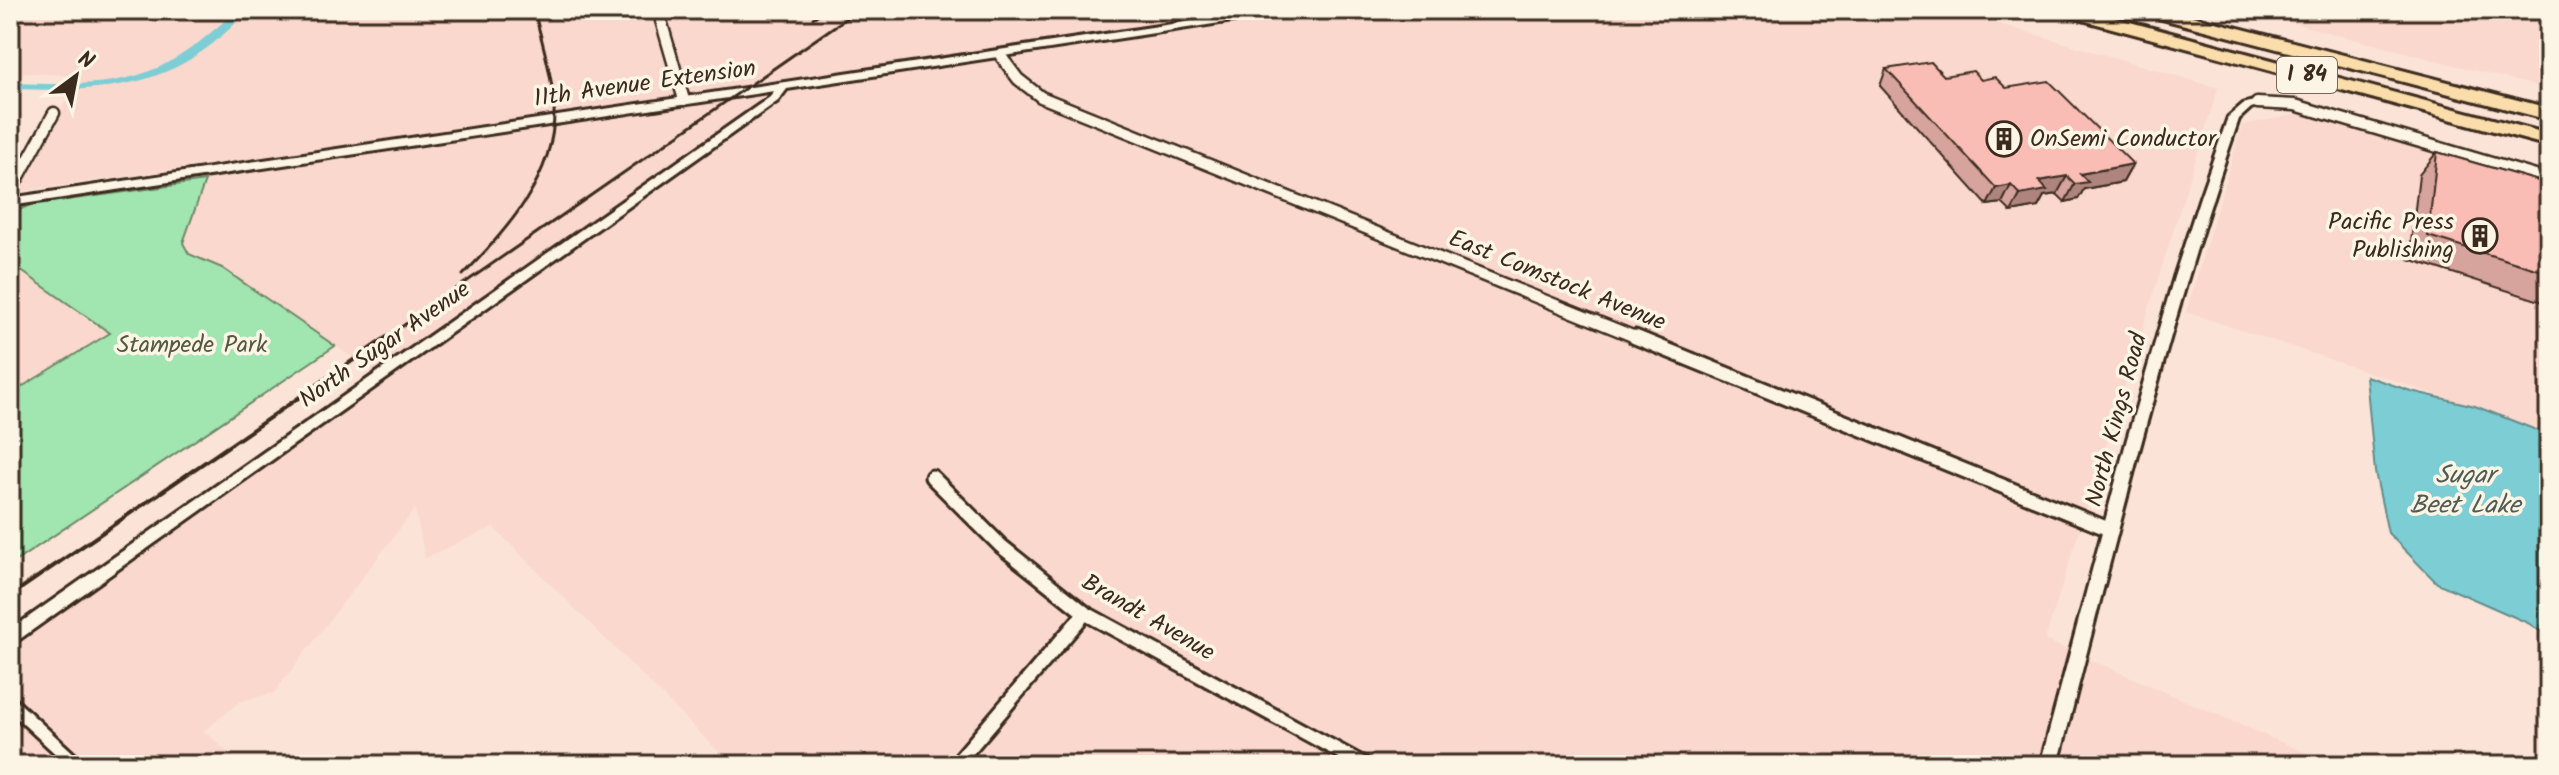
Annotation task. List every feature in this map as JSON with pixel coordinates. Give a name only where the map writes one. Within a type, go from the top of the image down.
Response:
[{"type":"highway","name":"I 84","points":[[2066,10],[2549,140]]},
{"type":"highway","name":"I 84","points":[[2149,10],[2549,114]]},
{"type":"street","points":[[658,10],[684,100]]},
{"type":"street","name":"11th Avenue Extension","points":[[10,202],[1286,10]]},
{"type":"street","name":"East Comstock Avenue","points":[[1000,55],[1018,79],[1041,97],[2111,530]]},
{"type":"street","name":"North Sugar Avenue","points":[[10,639],[766,105],[783,86]]},
{"type":"street","points":[[2257,103],[2295,105],[2549,180]]},
{"type":"street","name":"North Kings Road","points":[[2049,765],[2164,327],[2234,117],[2247,106],[2257,103]]},
{"type":"street","points":[[10,193],[54,113]]},
{"type":"street","name":"Brandt Avenue","points":[[932,477],[1001,546],[1085,613],[1365,765]]},
{"type":"street","points":[[955,765],[1085,613]]},
{"type":"street","points":[[10,703],[77,765]]},
{"type":"shaded area","points":[[10,10],[1259,10],[1263,22],[1347,10],[1952,10],[2218,88],[2045,640],[2334,765],[732,765],[493,527],[425,558],[415,509],[274,693],[241,701],[204,731],[243,765],[10,765],[10,648],[385,380],[222,268],[189,254],[183,243],[212,164],[16,192],[79,76],[10,72]]},
{"type":"shaded area","points":[[2241,10],[2549,10],[2549,61],[2543,62],[2543,88]]},
{"type":"shaded area","points":[[2303,113],[2549,186],[2549,432],[2186,312],[2242,125]]},
{"type":"shaded area","points":[[10,263],[111,333],[10,394]]},
{"type":"green space","name":"Stampede Park","points":[[205,181],[183,243],[189,254],[222,268],[335,346],[10,565],[10,394],[110,333],[10,263],[10,214],[30,205]]},
{"type":"water","name":"Sugar Beet Lake","points":[[2366,376],[2411,391],[2475,406],[2549,435],[2549,637],[2528,623],[2437,583],[2388,533],[2375,472]]},
{"type":"building","name":"OnSemi Conductor","points":[[1931,62],[1944,76],[1973,71],[1981,80],[1995,77],[2006,88],[2049,81],[2133,164],[2080,174],[2088,182],[2075,184],[2067,176],[2039,181],[2047,190],[2020,195],[2011,185],[1996,188],[1886,69]]},
{"type":"building","points":[[2437,152],[2549,184],[2549,273],[2428,236]]},
{"type":"waterway","points":[[10,86],[81,87],[137,80],[187,56],[243,10]]},
{"type":"railway","points":[[463,275],[512,220],[538,178],[547,155],[553,131],[554,106],[549,70],[534,10]]},
{"type":"railway","points":[[813,18],[824,10]]},
{"type":"railway","points":[[384,339],[858,10]]},
{"type":"railway","points":[[10,596],[387,337]]},
{"type":"place","name":"OnSemi Conductor","points":[[2004,139]]},
{"type":"place","name":"Pacific Press Publishing","points":[[2480,236]]}]
